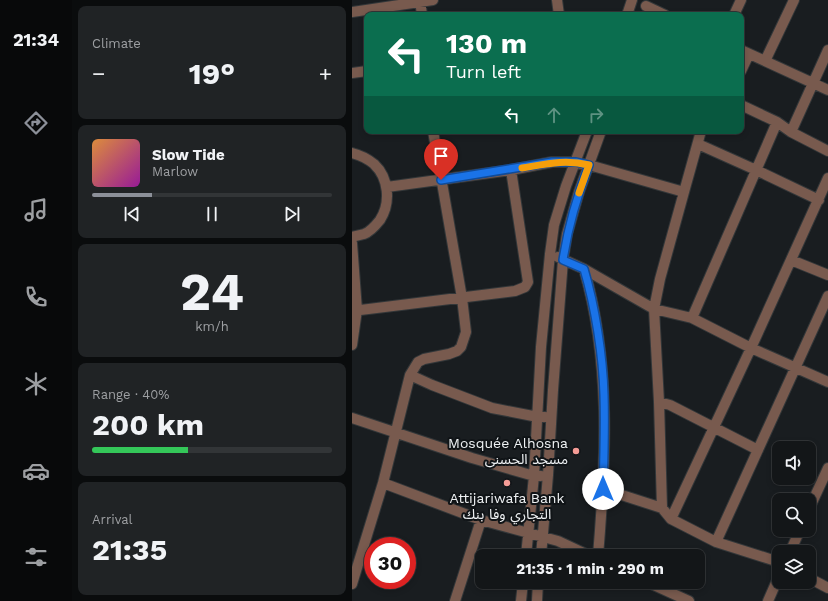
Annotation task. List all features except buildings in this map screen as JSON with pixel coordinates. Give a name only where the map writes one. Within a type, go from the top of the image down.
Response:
[{"type":"street","points":[[352,12],[433,0]]},
{"type":"street","points":[[557,0],[559,12]]},
{"type":"street","points":[[628,12],[632,0]]},
{"type":"street","points":[[735,12],[741,0]]},
{"type":"street","points":[[765,61],[794,0]]},
{"type":"street","points":[[420,1],[422,12]]},
{"type":"street","points":[[645,7],[658,12]]},
{"type":"street","points":[[791,132],[828,50]]},
{"type":"street","points":[[745,52],[828,90]]},
{"type":"street","points":[[352,73],[364,71]]},
{"type":"street","points":[[744,106],[777,122],[791,132],[828,151]]},
{"type":"street","points":[[692,318],[777,122]]},
{"type":"street","points":[[352,584],[384,483],[410,375],[418,362],[424,359],[457,352],[461,347],[466,332],[462,298],[433,134]]},
{"type":"street","points":[[527,549],[534,476],[541,347],[554,225],[566,186],[586,134]]},
{"type":"street","points":[[541,549],[563,260],[567,234],[577,199],[600,134]]},
{"type":"street","points":[[662,508],[654,309],[660,279],[701,134]]},
{"type":"street","points":[[698,144],[819,200]]},
{"type":"street","points":[[352,153],[363,156],[374,164],[383,175],[387,187],[387,202],[383,215],[376,226],[365,234],[352,237]]},
{"type":"street","points":[[387,187],[511,170],[552,162],[576,162],[684,192]]},
{"type":"street","points":[[355,311],[516,291],[525,287],[528,282],[511,170]]},
{"type":"street","points":[[671,519],[714,429],[828,178]]},
{"type":"street","points":[[352,243],[355,311],[352,345]]},
{"type":"street","points":[[550,254],[584,269],[654,309],[692,318],[751,348],[828,382]]},
{"type":"street","points":[[791,260],[828,275]]},
{"type":"street","points":[[584,269],[596,322],[602,359],[604,394],[603,489],[599,549]]},
{"type":"street","points":[[716,542],[828,296]]},
{"type":"street","points":[[410,375],[492,408],[538,417],[552,417]]},
{"type":"street","points":[[658,402],[670,406],[758,450]]},
{"type":"street","points":[[352,418],[534,476],[548,475]]},
{"type":"street","points":[[816,495],[828,468]]},
{"type":"street","points":[[384,483],[481,520],[542,536],[558,541],[575,549]]},
{"type":"street","points":[[603,489],[662,508],[671,519],[716,542],[772,560]]},
{"type":"street","points":[[455,601],[481,520]]},
{"type":"street","points":[[816,582],[828,588]]},
{"type":"street","points":[[522,601],[523,589]]},
{"type":"street","points":[[537,601],[538,589]]},
{"type":"street","points":[[662,589],[689,601]]},
{"type":"street","points":[[768,601],[773,589]]},
{"type":"slow traffic","points":[[522,168],[552,162],[576,162],[589,165],[579,193]]},
{"type":"place","name":"Mosquée Alhosna مسجد الحسنى","points":[[576,451]]},
{"type":"place","name":"Attijariwafa Bank التجاري وفا بنك","points":[[507,483]]},
{"type":"route","points":[[441,180],[511,170],[552,162],[576,162],[589,165],[579,192],[567,234],[563,260],[584,269],[596,322],[602,359],[604,394],[603,489]]}]
